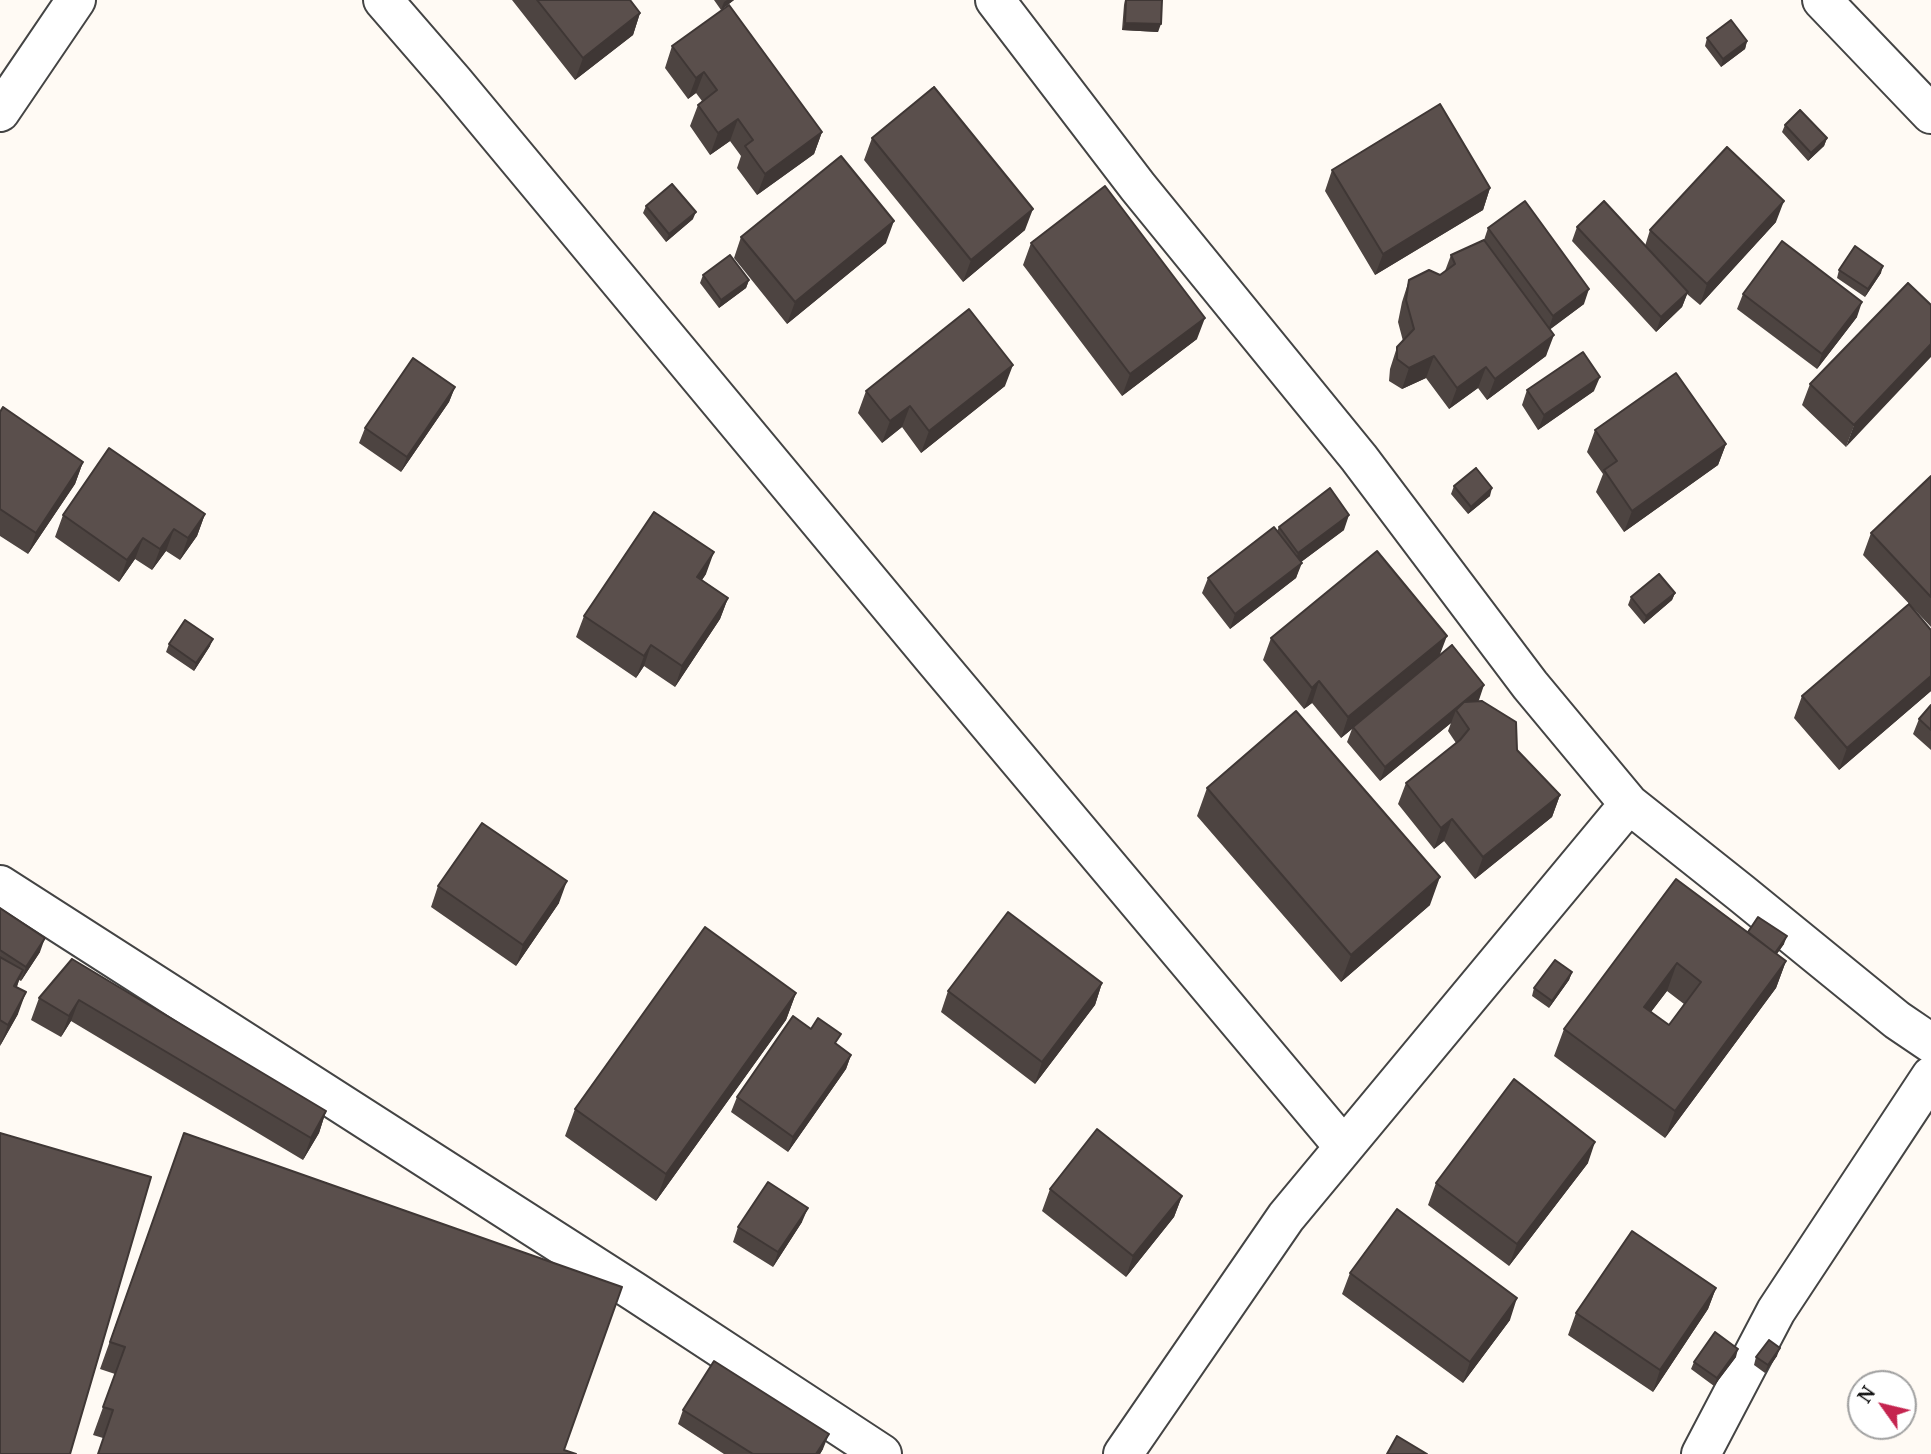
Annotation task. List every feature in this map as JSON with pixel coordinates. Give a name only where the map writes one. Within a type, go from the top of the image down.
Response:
[{"type":"street","points":[[0,112],[76,0]]},
{"type":"street","points":[[383,0],[1344,1147]]},
{"type":"street","points":[[995,0],[1138,187],[1359,458],[1530,685],[1629,804],[1896,1020],[1931,1044]]},
{"type":"street","points":[[1822,0],[1931,114]]},
{"type":"street","points":[[1123,1454],[1286,1217],[1629,804]]},
{"type":"street","points":[[0,885],[623,1284],[882,1454]]},
{"type":"street","points":[[1701,1454],[1776,1311],[1931,1076]]},
{"type":"building","points":[[537,0],[630,0],[640,13],[583,58]]},
{"type":"building","points":[[1126,0],[1162,0],[1161,24],[1125,23]]},
{"type":"building","points":[[729,5],[822,132],[765,174],[745,146],[753,140],[738,119],[718,133],[698,105],[717,90],[704,72],[696,78],[672,46]]},
{"type":"building","points":[[1731,20],[1747,41],[1723,59],[1707,38]]},
{"type":"building","points":[[934,87],[1033,209],[971,260],[872,138]]},
{"type":"building","points":[[1440,104],[1490,188],[1383,254],[1332,170]]},
{"type":"building","points":[[1800,110],[1827,138],[1811,153],[1785,125]]},
{"type":"building","points":[[1727,147],[1784,201],[1707,284],[1650,230]]},
{"type":"building","points":[[841,156],[894,221],[795,302],[741,237]]},
{"type":"building","points":[[672,184],[696,212],[669,234],[646,206]]},
{"type":"building","points":[[1105,186],[1205,318],[1130,374],[1031,243]]},
{"type":"building","points":[[1525,201],[1589,289],[1553,316],[1488,228]]},
{"type":"building","points":[[1604,201],[1688,292],[1661,317],[1577,227]]},
{"type":"building","points":[[1484,240],[1554,335],[1495,379],[1486,367],[1457,388],[1434,356],[1409,368],[1397,359],[1397,347],[1414,329],[1406,300],[1409,280],[1429,270],[1440,275],[1455,264],[1451,255]]},
{"type":"building","points":[[1782,241],[1862,302],[1822,354],[1743,294]]},
{"type":"building","points":[[1855,246],[1883,266],[1868,289],[1839,270]]},
{"type":"building","points":[[730,255],[749,280],[721,300],[703,275]]},
{"type":"building","points":[[1908,283],[1931,305],[1931,344],[1854,425],[1810,384]]},
{"type":"building","points":[[969,309],[1013,365],[929,431],[910,406],[890,421],[866,391]]},
{"type":"building","points":[[1583,352],[1600,377],[1544,415],[1527,390]]},
{"type":"building","points":[[413,358],[455,387],[407,457],[365,428]]},
{"type":"building","points":[[1676,373],[1726,444],[1632,511],[1604,470],[1617,461],[1595,430]]},
{"type":"building","points":[[3,407],[83,462],[36,533],[0,509],[0,412]]},
{"type":"building","points":[[109,448],[205,514],[188,538],[174,529],[160,549],[143,538],[127,560],[63,515]]},
{"type":"building","points":[[1476,468],[1492,488],[1471,507],[1454,486]]},
{"type":"building","points":[[1931,476],[1931,597],[1871,533]]},
{"type":"building","points":[[1330,488],[1349,515],[1298,553],[1279,527]]},
{"type":"building","points":[[654,512],[714,552],[697,577],[728,598],[682,666],[651,645],[644,656],[584,616]]},
{"type":"building","points":[[1274,527],[1302,563],[1235,614],[1208,578]]},
{"type":"building","points":[[1377,551],[1447,636],[1348,717],[1319,681],[1312,688],[1271,638]]},
{"type":"building","points":[[1659,574],[1675,593],[1646,616],[1631,597]]},
{"type":"building","points":[[1909,604],[1931,630],[1931,676],[1847,748],[1802,696]]},
{"type":"building","points":[[185,620],[213,639],[196,663],[169,644]]},
{"type":"building","points":[[1452,645],[1484,685],[1385,767],[1353,727]]},
{"type":"building","points":[[1482,701],[1516,722],[1517,750],[1560,795],[1483,857],[1452,819],[1441,828],[1406,783],[1460,740],[1469,729],[1456,710],[1464,702]]},
{"type":"building","points":[[1931,705],[1931,730],[1919,719]]},
{"type":"building","points":[[1296,711],[1440,877],[1351,955],[1207,788]]},
{"type":"building","points":[[482,823],[567,881],[523,945],[438,886]]},
{"type":"building","points":[[1676,879],[1786,961],[1675,1111],[1564,1029]],"holes":[[[1677,963],[1701,982],[1669,1025],[1644,1007]]]},
{"type":"building","points":[[0,908],[45,938],[26,967],[0,950]]},
{"type":"building","points":[[1008,912],[1102,983],[1042,1062],[948,991]]},
{"type":"building","points":[[1758,917],[1787,936],[1775,953],[1748,932]]},
{"type":"building","points":[[705,927],[796,993],[666,1174],[575,1109]]},
{"type":"building","points":[[0,957],[23,970],[14,986],[26,992],[8,1025],[0,1020]]},
{"type":"building","points":[[72,959],[326,1111],[311,1138],[79,1000],[69,1016],[39,998]]},
{"type":"building","points":[[1555,960],[1572,972],[1552,1001],[1534,988]]},
{"type":"building","points":[[793,1016],[811,1029],[818,1018],[841,1034],[835,1043],[851,1055],[793,1137],[737,1097]]},
{"type":"building","points":[[1514,1079],[1595,1142],[1517,1244],[1436,1183]]},
{"type":"building","points":[[1097,1129],[1182,1196],[1133,1256],[1050,1189]]},
{"type":"building","points":[[0,1133],[151,1177],[70,1454],[0,1454]]},
{"type":"building","points":[[184,1133],[622,1287],[564,1450],[576,1454],[98,1454],[113,1410],[103,1407],[125,1347],[110,1342]]},
{"type":"building","points":[[768,1182],[808,1208],[778,1252],[738,1227]]},
{"type":"building","points":[[1397,1209],[1517,1298],[1470,1362],[1350,1273]]},
{"type":"building","points":[[1632,1231],[1716,1288],[1660,1370],[1576,1313]]},
{"type":"building","points":[[1715,1332],[1738,1349],[1717,1378],[1694,1362]]},
{"type":"building","points":[[1769,1340],[1780,1348],[1768,1365],[1756,1357]]},
{"type":"building","points":[[714,1361],[829,1434],[816,1454],[753,1454],[683,1410]]},
{"type":"building","points":[[1397,1436],[1427,1454],[1387,1454]]}]
